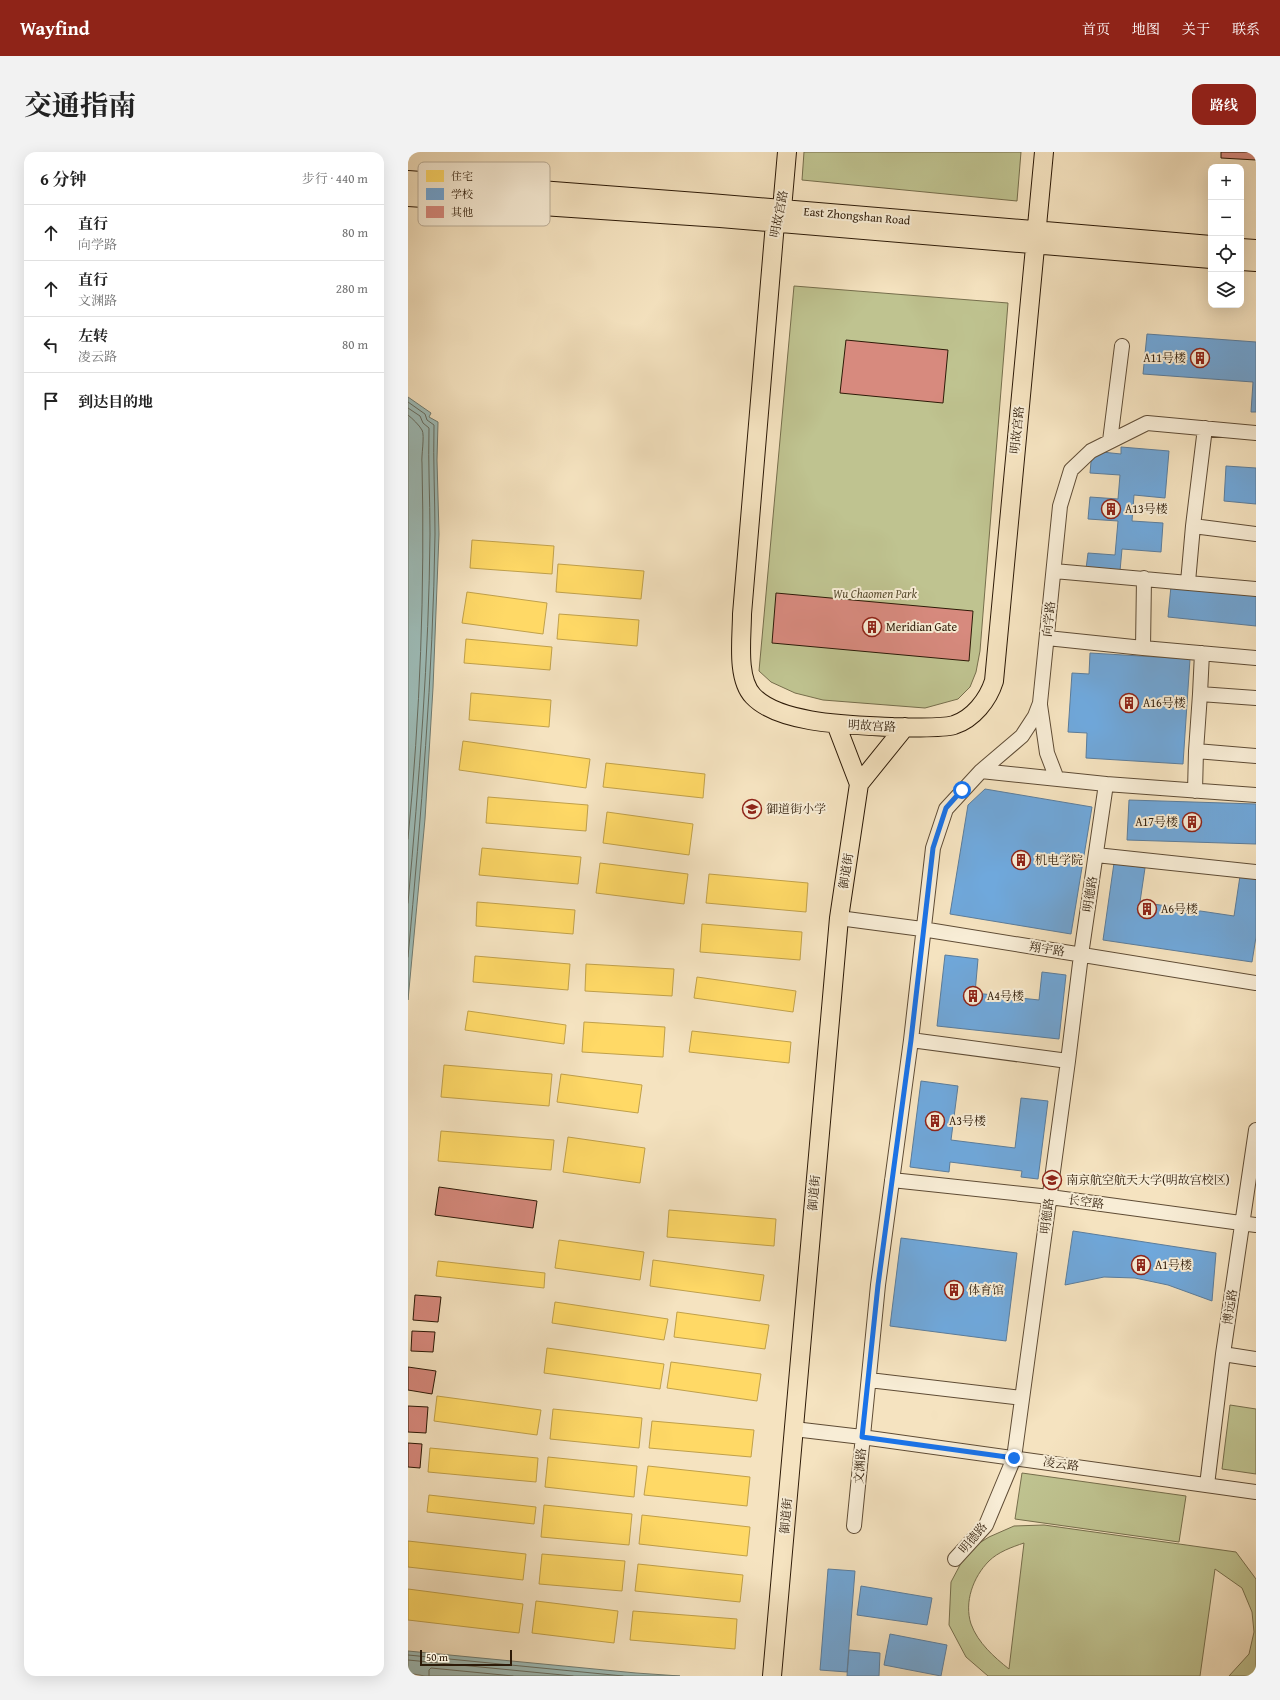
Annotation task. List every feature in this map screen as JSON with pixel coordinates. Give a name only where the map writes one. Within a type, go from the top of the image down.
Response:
[{"type":"main road","name":"明故宫路","points":[[787,152],[779,216],[742,614],[742,674],[745,684],[752,696],[766,707],[796,717],[836,724],[906,727],[954,725],[965,719],[983,703],[990,693],[994,681],[1044,152]]},
{"type":"main road","name":"East Zhongshan Road","points":[[408,180],[418,181]]},
{"type":"main road","name":"East Zhongshan Road","points":[[550,194],[779,216],[1036,237],[1208,245]]},
{"type":"main road","name":"East Zhongshan Road","points":[[408,198],[418,198]]},
{"type":"main road","name":"East Zhongshan Road","points":[[550,205],[779,216]]},
{"type":"main road","name":"East Zhongshan Road","points":[[1036,237],[1208,259]]},
{"type":"main road","points":[[1244,248],[1256,249]]},
{"type":"main road","points":[[1244,261],[1256,262]]},
{"type":"main road","points":[[836,724],[859,784],[906,727]]},
{"type":"main road","name":"御道街","points":[[772,1676],[839,918],[859,784]]},
{"type":"lane","points":[[1110,441],[1122,346]]},
{"type":"lane","name":"向学路","points":[[922,929],[933,848],[946,808],[981,771],[1022,736],[1036,716],[1040,703],[1060,506],[1071,470],[1091,451],[1147,423],[1256,433]]},
{"type":"lane","points":[[1188,582],[1205,428]]},
{"type":"lane","points":[[1193,526],[1256,534]]},
{"type":"lane","points":[[1054,571],[1256,589]]},
{"type":"lane","points":[[1142,648],[1144,578]]},
{"type":"lane","points":[[1047,638],[1256,658]]},
{"type":"lane","points":[[1195,790],[1202,653]]},
{"type":"lane","points":[[1200,694],[1256,698]]},
{"type":"lane","points":[[1040,703],[1047,753],[1057,779]]},
{"type":"lane","points":[[1196,751],[1256,756]]},
{"type":"lane","points":[[981,771],[1106,784],[1256,795]]},
{"type":"lane","name":"明德路","points":[[955,1559],[986,1525],[1014,1458],[1050,1197],[1081,955],[1106,784]]},
{"type":"lane","points":[[1096,855],[1256,872]]},
{"type":"lane","name":"翔宇路","points":[[839,918],[922,929],[1256,983]]},
{"type":"lane","name":"文渊路","points":[[854,1526],[878,1285],[911,1040],[922,929]]},
{"type":"lane","points":[[911,1040],[1068,1061]]},
{"type":"lane","name":"博远路","points":[[1207,1485],[1223,1354],[1249,1224],[1256,1130]]},
{"type":"lane","name":"长空路","points":[[892,1180],[1050,1197],[1249,1224]]},
{"type":"lane","points":[[1223,1354],[1256,1359]]},
{"type":"lane","points":[[869,1380],[1022,1398]]},
{"type":"lane","name":"凌云路","points":[[794,1429],[862,1437],[1256,1492]]},
{"type":"green space","points":[[804,152],[1021,152],[1017,201],[802,180]]},
{"type":"green space","name":"Wu Chaomen Park","points":[[794,286],[1008,303],[980,651],[976,672],[970,687],[958,699],[925,708],[823,700],[795,693],[771,682],[759,671]]},
{"type":"green space","points":[[1230,1405],[1256,1409],[1256,1474],[1222,1469]]},
{"type":"green space","points":[[1022,1473],[1186,1496],[1179,1542],[1015,1519]]},
{"type":"green space","points":[[1044,1525],[1236,1552],[1256,1579],[1256,1676],[1229,1676],[1249,1654],[1254,1632],[1252,1612],[1242,1588],[1215,1569],[1200,1676],[988,1676],[966,1657],[949,1625],[951,1582],[968,1550],[989,1537],[1014,1526]],"holes":[[[1024,1543],[1009,1669],[987,1649],[974,1631],[969,1616],[969,1599],[974,1582],[983,1567],[1001,1552]]]},
{"type":"water","points":[[408,397],[431,413],[429,417],[438,422],[437,460],[439,534],[433,688],[425,819],[408,1000]]},
{"type":"water","points":[[408,1651],[680,1676],[425,1676],[408,1673]]},
{"type":"building: 住宅","points":[[472,540],[554,546],[552,574],[470,568]]},
{"type":"building: 住宅","points":[[558,564],[644,571],[641,599],[556,592]]},
{"type":"building: 住宅","points":[[467,592],[547,603],[543,634],[462,623]]},
{"type":"building: 住宅","points":[[559,614],[639,620],[637,646],[557,639]]},
{"type":"building: 住宅","points":[[466,639],[552,647],[550,670],[464,663]]},
{"type":"building: 住宅","points":[[471,693],[551,700],[549,727],[469,720]]},
{"type":"building: 住宅","points":[[463,741],[590,759],[586,788],[459,770]]},
{"type":"building: 住宅","points":[[606,763],[705,774],[703,798],[603,787]]},
{"type":"building: 住宅","points":[[488,797],[588,805],[586,831],[486,823]]},
{"type":"building: 住宅","points":[[607,812],[693,824],[689,855],[603,843]]},
{"type":"building: 住宅","points":[[482,848],[581,857],[578,884],[479,875]]},
{"type":"building: 住宅","points":[[600,863],[688,874],[684,904],[596,893]]},
{"type":"building: 住宅","points":[[709,874],[808,883],[806,912],[706,903]]},
{"type":"building: 住宅","points":[[477,902],[575,910],[573,934],[476,926]]},
{"type":"building: 住宅","points":[[702,924],[802,932],[800,960],[700,952]]},
{"type":"building: 住宅","points":[[475,956],[570,964],[568,990],[473,982]]},
{"type":"building: 住宅","points":[[586,964],[674,969],[672,996],[585,991]]},
{"type":"building: 住宅","points":[[697,977],[796,991],[793,1012],[694,998]]},
{"type":"building: 住宅","points":[[468,1011],[566,1025],[564,1044],[465,1030]]},
{"type":"building: 住宅","points":[[584,1022],[665,1027],[663,1057],[582,1052]]},
{"type":"building: 住宅","points":[[692,1031],[791,1042],[789,1063],[689,1052]]},
{"type":"building: 住宅","points":[[444,1065],[552,1074],[549,1106],[441,1097]]},
{"type":"building: 住宅","points":[[561,1074],[642,1085],[638,1113],[557,1102]]},
{"type":"building: 住宅","points":[[441,1131],[554,1140],[551,1170],[438,1161]]},
{"type":"building: 住宅","points":[[568,1137],[645,1148],[640,1183],[563,1172]]},
{"type":"building: 住宅","points":[[669,1210],[776,1219],[774,1246],[667,1237]]},
{"type":"building: 住宅","points":[[559,1240],[644,1252],[640,1280],[555,1268]]},
{"type":"building: 住宅","points":[[653,1260],[764,1275],[760,1301],[650,1286]]},
{"type":"building: 住宅","points":[[438,1261],[545,1273],[544,1288],[436,1276]]},
{"type":"building: 住宅","points":[[555,1302],[668,1319],[664,1340],[552,1323]]},
{"type":"building: 住宅","points":[[677,1312],[769,1325],[765,1349],[674,1337]]},
{"type":"building: 住宅","points":[[547,1348],[664,1364],[660,1389],[544,1373]]},
{"type":"building: 住宅","points":[[671,1362],[761,1374],[757,1401],[667,1388]]},
{"type":"building: 住宅","points":[[437,1396],[541,1410],[537,1435],[434,1421]]},
{"type":"building: 住宅","points":[[553,1409],[642,1418],[639,1448],[550,1439]]},
{"type":"building: 住宅","points":[[652,1421],[754,1430],[751,1457],[649,1448]]},
{"type":"building: 住宅","points":[[430,1448],[538,1458],[536,1482],[428,1472]]},
{"type":"building: 住宅","points":[[548,1457],[637,1466],[634,1497],[545,1487]]},
{"type":"building: 住宅","points":[[648,1466],[750,1477],[747,1506],[644,1495]]},
{"type":"building: 住宅","points":[[429,1495],[536,1507],[534,1524],[427,1512]]},
{"type":"building: 住宅","points":[[544,1505],[632,1514],[629,1545],[541,1537]]},
{"type":"building: 住宅","points":[[642,1515],[750,1527],[747,1556],[639,1544]]},
{"type":"building: 住宅","points":[[408,1541],[526,1554],[523,1580],[408,1567]]},
{"type":"building: 住宅","points":[[542,1554],[625,1561],[622,1591],[539,1584]]},
{"type":"building: 住宅","points":[[638,1564],[743,1575],[740,1602],[635,1591]]},
{"type":"building: 住宅","points":[[408,1589],[523,1604],[519,1633],[408,1620]]},
{"type":"building: 住宅","points":[[536,1601],[618,1611],[614,1643],[532,1633]]},
{"type":"building: 住宅","points":[[633,1611],[737,1619],[735,1649],[630,1640]]},
{"type":"building: 学校","name":"A11号楼","points":[[1147,334],[1256,342],[1256,412],[1251,412],[1253,382],[1143,374]]},
{"type":"building: 学校","name":"A13号楼","points":[[1121,447],[1169,451],[1165,498],[1134,495],[1132,521],[1163,523],[1161,552],[1122,549],[1120,571],[1086,569],[1088,553],[1115,555],[1118,521],[1088,519],[1090,497],[1118,499],[1120,475],[1090,473],[1092,451],[1121,454]]},
{"type":"building: 学校","points":[[1226,466],[1256,468],[1256,504],[1224,501]]},
{"type":"building: 学校","points":[[1171,586],[1256,594],[1256,626],[1168,617]]},
{"type":"building: 学校","name":"A16号楼","points":[[1090,653],[1190,659],[1183,764],[1086,758],[1087,733],[1068,732],[1072,673],[1089,674]]},
{"type":"building: 学校","name":"机电学院","points":[[985,789],[1092,807],[1071,934],[950,914],[968,805]]},
{"type":"building: 学校","name":"A17号楼","points":[[1129,800],[1256,804],[1256,844],[1127,840]]},
{"type":"building: 学校","name":"A6号楼","points":[[1114,863],[1145,868],[1140,902],[1234,916],[1240,876],[1256,878],[1256,937],[1252,962],[1103,940]]},
{"type":"building: 学校","name":"A4号楼","points":[[945,955],[978,959],[975,993],[1039,1000],[1042,972],[1066,975],[1059,1039],[937,1026]]},
{"type":"building: 学校","name":"A3号楼","points":[[921,1081],[958,1086],[951,1140],[1015,1148],[1021,1098],[1048,1101],[1038,1179],[1021,1177],[1022,1171],[950,1162],[949,1172],[910,1167]]},
{"type":"building: 学校","name":"A1号楼","points":[[1073,1231],[1216,1253],[1212,1301],[1168,1285],[1135,1278],[1104,1277],[1065,1285]]},
{"type":"building: 学校","name":"体育馆","points":[[901,1238],[1017,1253],[1006,1341],[890,1326]]},
{"type":"building: 学校","points":[[828,1569],[855,1571],[847,1672],[820,1670]]},
{"type":"building: 学校","points":[[861,1586],[932,1598],[927,1625],[857,1615]]},
{"type":"building: 学校","points":[[890,1634],[947,1645],[941,1676],[884,1665]]},
{"type":"building: 学校","points":[[849,1650],[880,1653],[879,1676],[847,1676]]},
{"type":"building: 其他","points":[[1221,152],[1256,152],[1256,160],[1221,158]]},
{"type":"building: 其他","points":[[846,340],[948,350],[943,403],[840,393]]},
{"type":"building: 其他","name":"Meridian Gate","points":[[776,593],[973,611],[969,661],[772,643]]},
{"type":"building: 其他","points":[[439,1187],[537,1201],[533,1228],[435,1215]]},
{"type":"building: 其他","points":[[415,1295],[441,1297],[438,1322],[413,1320]]},
{"type":"building: 其他","points":[[412,1331],[435,1332],[433,1352],[411,1351]]},
{"type":"building: 其他","points":[[408,1367],[436,1371],[432,1394],[408,1390]]},
{"type":"building: 其他","points":[[408,1406],[428,1407],[426,1433],[408,1432]]},
{"type":"building: 其他","points":[[408,1443],[422,1444],[420,1468],[408,1467]]},
{"type":"place","name":"A11号楼","points":[[1200,358]]},
{"type":"place","name":"A13号楼","points":[[1111,509]]},
{"type":"place","name":"Meridian Gate","points":[[872,627]]},
{"type":"place","name":"A16号楼","points":[[1129,703]]},
{"type":"place","name":"御道街小学","points":[[752,809]]},
{"type":"place","name":"A17号楼","points":[[1192,822]]},
{"type":"place","name":"机电学院","points":[[1021,860]]},
{"type":"place","name":"A6号楼","points":[[1147,909]]},
{"type":"place","name":"A4号楼","points":[[973,996]]},
{"type":"place","name":"A3号楼","points":[[935,1121]]},
{"type":"place","name":"南京航空航天大学(明故宫校区)","points":[[1052,1180]]},
{"type":"place","name":"A1号楼","points":[[1141,1265]]},
{"type":"place","name":"体育馆","points":[[954,1290]]},
{"type":"route","points":[[962,790],[946,808],[933,848],[922,929],[911,1040],[878,1285],[862,1437],[1014,1458]]}]
